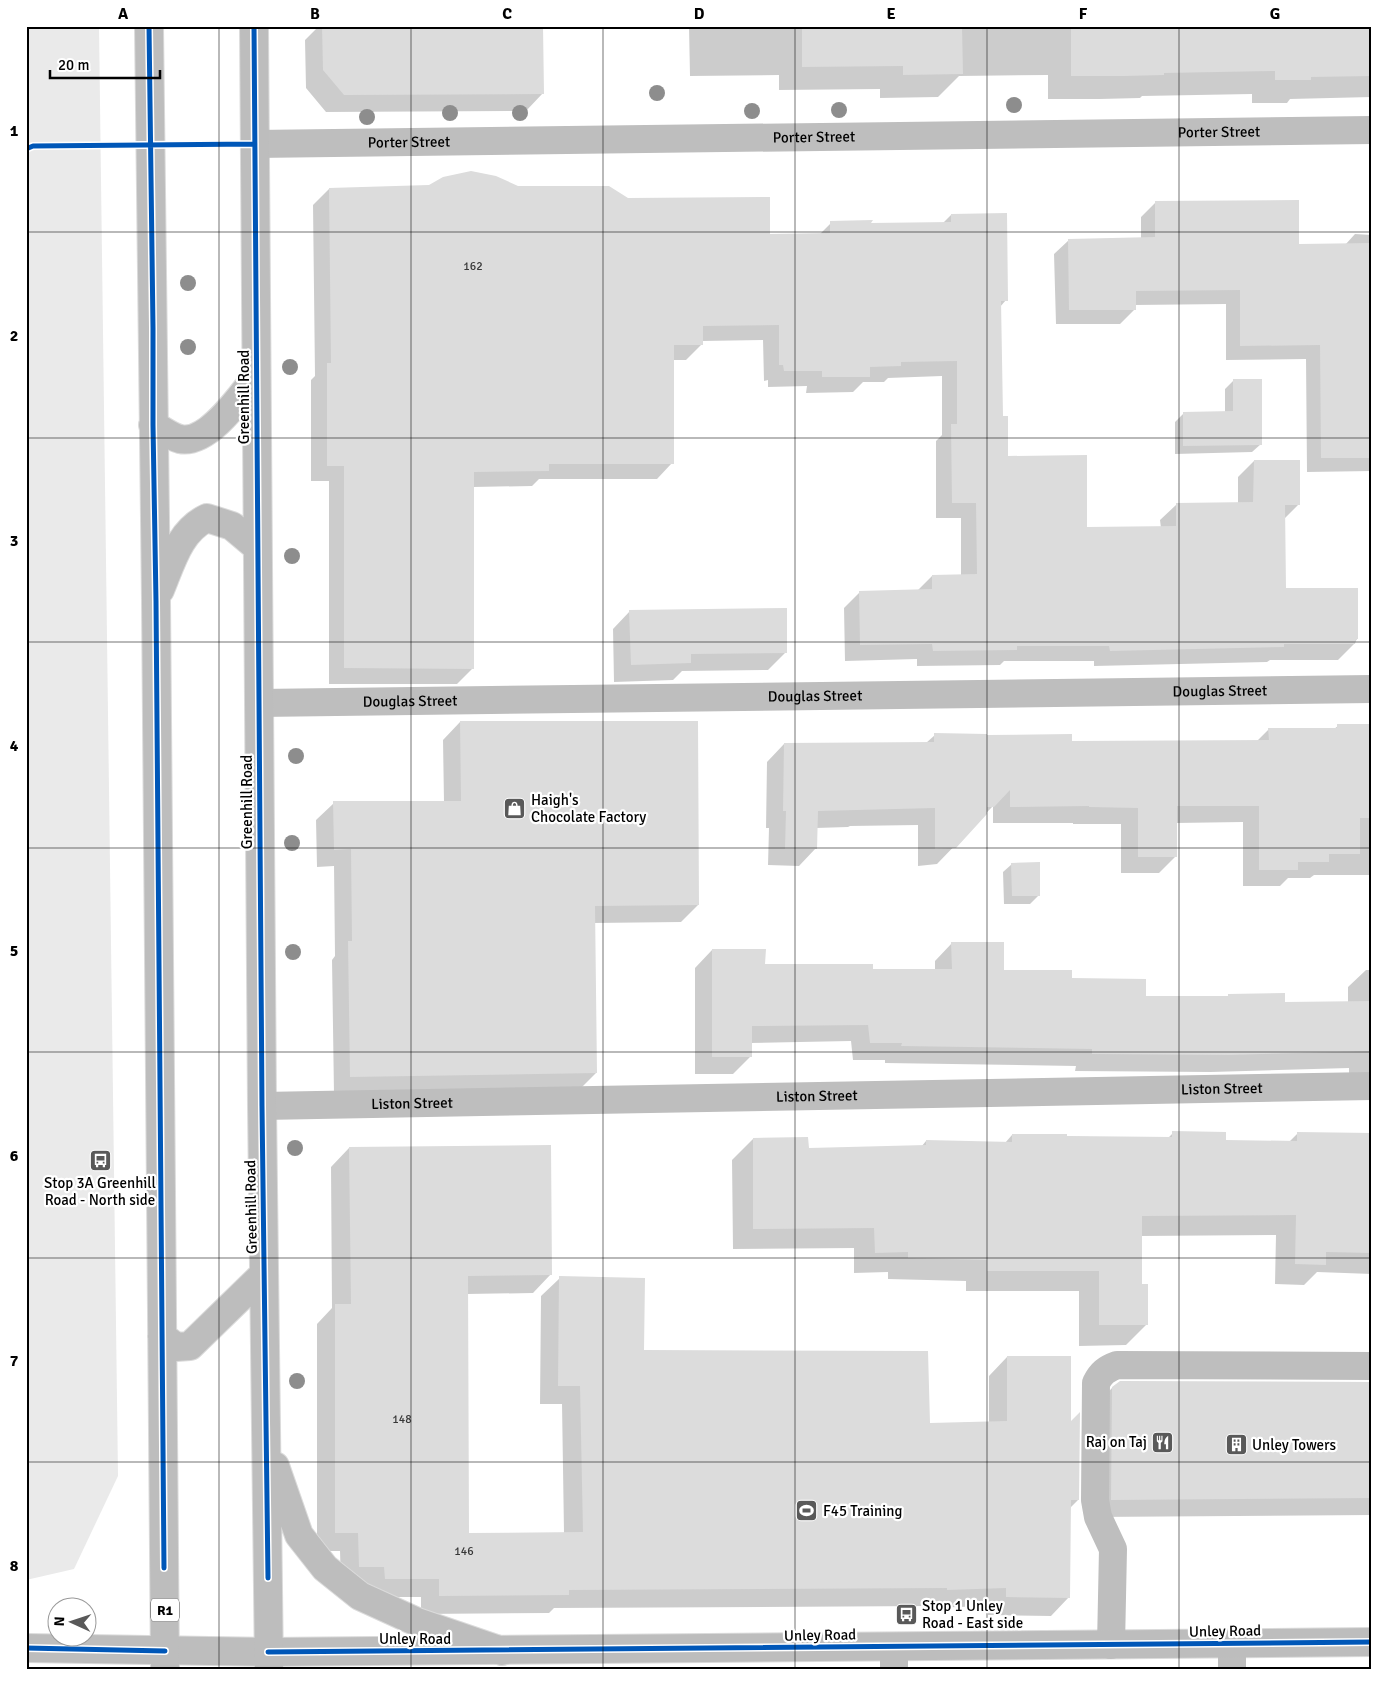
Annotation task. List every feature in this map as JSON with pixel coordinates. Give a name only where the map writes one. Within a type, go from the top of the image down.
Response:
[{"type":"main road","name":"R1","points":[[149,26],[165,1660]]},
{"type":"main road","name":"Greenhill Road","points":[[254,26],[268,1660]]},
{"type":"main road","points":[[153,425],[181,440],[198,437],[220,422],[256,377]]},
{"type":"main road","points":[[156,601],[173,558],[185,535],[196,523],[207,518],[232,526],[257,547]]},
{"type":"main road","points":[[162,1336],[176,1347],[190,1346],[264,1274]]},
{"type":"main road","points":[[266,1438],[299,1535],[325,1568],[360,1596],[417,1622],[502,1651]]},
{"type":"main road","name":"Unley Road","points":[[26,1648],[165,1660],[268,1660],[502,1651],[894,1658],[1111,1645],[1232,1656],[1372,1642]]},
{"type":"main road","points":[[448,1669],[502,1651]]},
{"type":"street","name":"Porter Street","points":[[255,144],[1372,130]]},
{"type":"street","name":"Douglas Street","points":[[259,703],[1372,689]]},
{"type":"street","name":"Liston Street","points":[[262,1106],[1372,1086]]},
{"type":"street","points":[[1111,1645],[1112,1549],[1098,1517],[1095,1500],[1096,1383],[1099,1376],[1106,1369],[1117,1365],[1372,1366]]},
{"type":"shaded area","points":[[26,26],[99,26],[118,1476],[74,1569],[26,1580]]},
{"type":"building","points":[[322,26],[543,26],[544,94],[344,95],[323,70]]},
{"type":"building","points":[[802,26],[962,26],[963,74],[903,75],[903,66],[802,67]]},
{"type":"building","points":[[1071,26],[1372,26],[1372,76],[1311,77],[1311,80],[1275,80],[1275,71],[1071,76]]},
{"type":"building","points":[[471,171],[496,176],[518,186],[609,186],[628,198],[770,197],[770,234],[830,233],[830,221],[873,220],[871,223],[951,222],[951,214],[1007,213],[1008,301],[1001,301],[1003,416],[1008,416],[1008,456],[1087,455],[1087,527],[1176,526],[1176,503],[1253,502],[1254,460],[1300,460],[1300,505],[1285,505],[1286,588],[1358,588],[1358,639],[1356,639],[1355,644],[1284,644],[1284,647],[1110,651],[1109,646],[1017,646],[1017,650],[933,651],[932,644],[860,645],[859,591],[932,589],[932,575],[977,574],[976,503],[952,503],[951,424],[957,424],[957,361],[901,362],[901,366],[870,367],[870,377],[822,377],[822,371],[784,371],[783,365],[779,365],[779,325],[703,326],[703,345],[674,345],[674,464],[549,464],[549,471],[474,472],[474,669],[344,668],[344,466],[327,466],[327,363],[331,363],[329,188],[429,185],[443,177]]},
{"type":"building","points":[[1299,200],[1299,244],[1372,243],[1372,458],[1321,458],[1320,345],[1240,346],[1240,290],[1136,291],[1136,310],[1069,310],[1068,239],[1155,237],[1155,201]]},
{"type":"building","points":[[1233,379],[1262,379],[1262,445],[1183,446],[1183,412],[1233,411]]},
{"type":"building","points":[[787,608],[787,653],[691,654],[691,663],[631,665],[629,610]]},
{"type":"building","points":[[460,721],[698,721],[699,905],[595,906],[597,1073],[350,1077],[348,941],[352,941],[351,849],[334,850],[333,801],[461,801]]},
{"type":"building","points":[[1337,724],[1372,724],[1372,818],[1360,818],[1360,854],[1329,854],[1329,862],[1298,862],[1298,870],[1259,870],[1259,806],[1177,806],[1177,857],[1138,857],[1138,808],[1089,806],[1010,807],[1010,790],[994,807],[987,807],[987,814],[956,848],[935,849],[935,808],[818,811],[817,849],[785,849],[786,811],[783,811],[784,743],[934,742],[934,733],[987,735],[1072,734],[1072,741],[1269,740],[1268,728],[1337,728]]},
{"type":"building","points":[[1040,862],[1040,896],[1012,896],[1011,863]]},
{"type":"building","points":[[951,942],[1004,942],[1004,970],[1072,970],[1072,978],[1146,979],[1146,996],[1228,996],[1228,994],[1285,993],[1285,1002],[1372,1001],[1372,1051],[1229,1055],[1092,1054],[1092,1049],[901,1046],[902,1043],[870,1043],[868,1025],[752,1026],[752,1057],[712,1057],[712,949],[766,949],[765,964],[873,964],[873,969],[952,969]]},
{"type":"building","points":[[1172,1131],[1226,1132],[1226,1140],[1297,1141],[1297,1132],[1372,1133],[1372,1253],[1326,1252],[1326,1265],[1295,1264],[1296,1215],[1142,1216],[1142,1284],[1148,1284],[1148,1325],[1099,1325],[1099,1271],[987,1271],[987,1260],[908,1258],[908,1252],[875,1253],[874,1228],[753,1229],[753,1138],[808,1137],[809,1148],[926,1145],[926,1140],[1012,1142],[1012,1134],[1172,1137]]},
{"type":"building","points":[[551,1145],[552,1275],[468,1276],[469,1533],[583,1532],[580,1386],[558,1386],[559,1276],[645,1278],[644,1350],[928,1351],[930,1423],[1007,1421],[1007,1356],[1071,1356],[1071,1421],[1080,1412],[1079,1500],[1071,1500],[1070,1598],[1006,1597],[1006,1588],[947,1590],[947,1588],[569,1590],[569,1595],[439,1596],[439,1579],[385,1579],[384,1567],[359,1567],[358,1533],[335,1533],[335,1304],[351,1304],[349,1147]]},
{"type":"building","name":"Unley Towers","points":[[1120,1381],[1372,1382],[1372,1498],[1111,1500],[1112,1387]]},
{"type":"cycle path","points":[[149,26],[164,1568]]},
{"type":"cycle path","points":[[254,26],[262,1106],[268,1578]]},
{"type":"cycle path","points":[[26,149],[33,146],[255,144]]},
{"type":"cycle path","points":[[268,1652],[1372,1642]]},
{"type":"cycle path","points":[[26,1648],[165,1651]]},
{"type":"place","name":"Haigh's Chocolate Factory","points":[[515,809]]},
{"type":"place","name":"Stop 3A Greenhill Road - North side","points":[[100,1160]]},
{"type":"place","name":"Raj on Taj","points":[[1163,1442]]},
{"type":"place","name":"Unley Towers","points":[[1236,1445]]},
{"type":"place","name":"F45 Training","points":[[807,1511]]},
{"type":"place","name":"Stop 1 Unley Road - East side","points":[[906,1615]]}]
